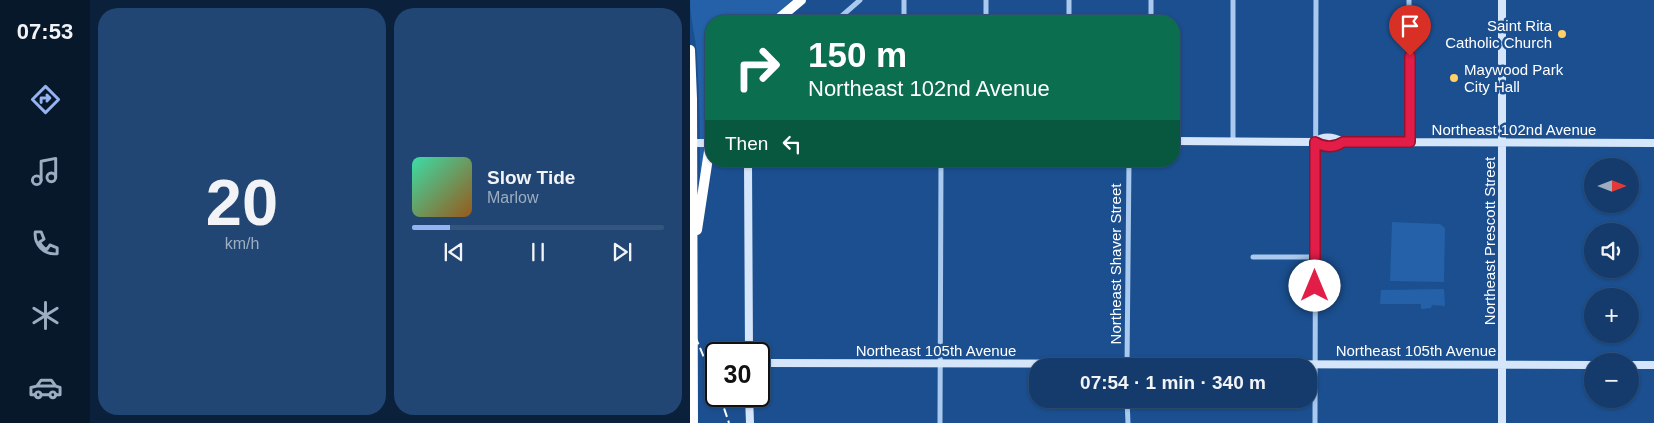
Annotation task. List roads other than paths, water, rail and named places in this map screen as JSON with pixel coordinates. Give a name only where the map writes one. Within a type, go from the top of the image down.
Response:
[{"type":"highway","points":[[783,15],[801,0]]},
{"type":"highway","points":[[690,50],[692,99],[693,423]]},
{"type":"highway","points":[[693,258],[707,167]]},
{"type":"highway","points":[[690,400],[698,423]]},
{"type":"street","points":[[843,15],[860,0]]},
{"type":"street","points":[[904,0],[904,15]]},
{"type":"street","points":[[986,0],[986,15]]},
{"type":"street","points":[[1069,0],[1069,15]]},
{"type":"street","points":[[1151,0],[1151,15]]},
{"type":"street","points":[[1233,141],[1234,0]]},
{"type":"street","points":[[1315,358],[1316,0]]},
{"type":"street","points":[[1409,0],[1410,142]]},
{"type":"street","name":"Northeast Prescott Street","points":[[1502,0],[1502,423]]},
{"type":"street","name":"Northeast 102nd Avenue","points":[[1180,141],[1315,142],[1324,138],[1335,138],[1343,142],[1654,143]]},
{"type":"street","points":[[690,143],[705,143]]},
{"type":"street","points":[[748,167],[749,342]]},
{"type":"street","points":[[940,423],[941,167]]},
{"type":"street","name":"Northeast Shaver Street","points":[[1127,358],[1128,167]]},
{"type":"street","points":[[1253,257],[1315,257]]},
{"type":"street","name":"Northeast 105th Avenue","points":[[770,363],[1029,364]]},
{"type":"street","name":"Northeast 105th Avenue","points":[[1317,364],[1584,364]]},
{"type":"street","points":[[1639,365],[1654,364]]},
{"type":"street","points":[[749,407],[750,423]]},
{"type":"street","points":[[1128,408],[1128,423]]},
{"type":"street","points":[[1315,408],[1315,423]]},
{"type":"railway","points":[[690,324],[705,360]]},
{"type":"railway","points":[[724,407],[729,423]]},
{"type":"place","name":"Saint Rita Catholic Church","points":[[1562,34]]},
{"type":"place","name":"Maywood Park City Hall","points":[[1454,78]]}]
